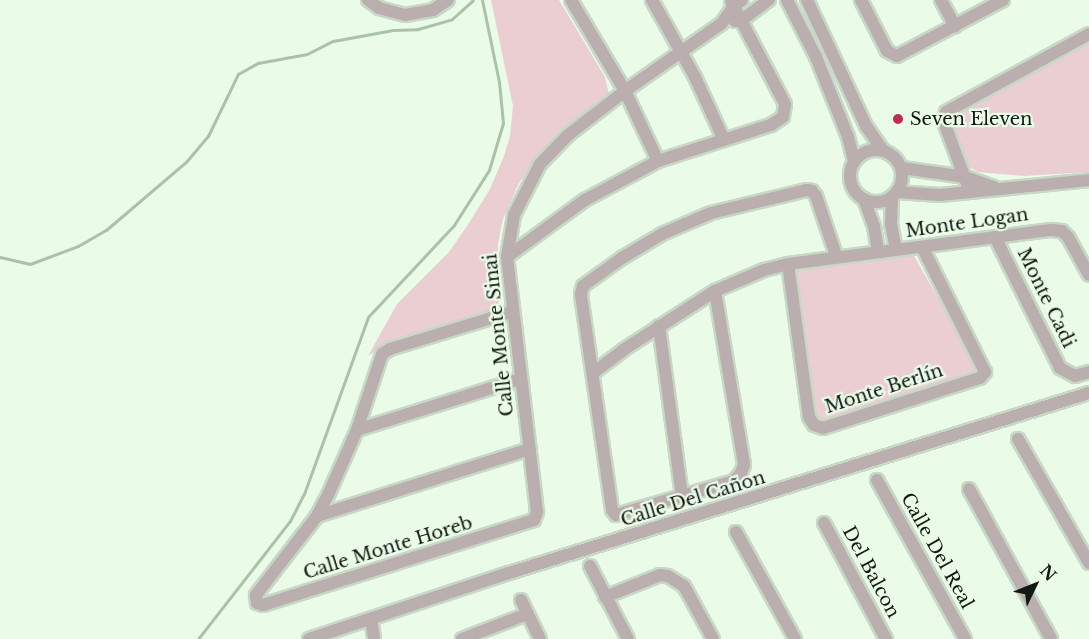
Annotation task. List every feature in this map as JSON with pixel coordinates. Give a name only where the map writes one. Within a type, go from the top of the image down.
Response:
[{"type":"street","points":[[368,0],[393,14],[405,15],[433,10],[448,0]]},
{"type":"street","points":[[571,0],[625,91],[658,161]]},
{"type":"street","points":[[652,0],[681,51],[723,138]]},
{"type":"street","points":[[722,23],[742,20],[769,0]]},
{"type":"street","points":[[787,0],[816,57],[848,137],[854,161]]},
{"type":"street","points":[[807,0],[866,126],[883,150],[895,157],[902,168],[903,177],[895,194],[891,224],[896,250]]},
{"type":"street","points":[[861,0],[889,53],[900,55],[1003,0]]},
{"type":"street","points":[[941,0],[956,26]]},
{"type":"street","points":[[507,256],[585,200],[658,161],[723,138],[771,125],[783,117],[785,104],[735,2]]},
{"type":"street","points":[[722,23],[735,2]]},
{"type":"street","name":"Calle Monte Sinai","points":[[531,522],[537,512],[511,312],[507,256],[514,215],[540,164],[568,135],[625,91],[722,23]]},
{"type":"street","points":[[970,192],[944,122],[946,112],[1089,34]]},
{"type":"street","points":[[878,252],[874,226],[864,199],[853,189],[849,175],[854,161],[867,151],[883,150]]},
{"type":"street","points":[[902,168],[965,177],[998,188]]},
{"type":"street","points":[[864,199],[878,202],[895,194],[940,195],[1089,180]]},
{"type":"street","points":[[715,291],[744,465],[741,473],[734,481],[616,515],[612,510],[581,294],[583,286],[622,258],[662,234],[711,213],[807,190],[816,196],[837,258]]},
{"type":"street","name":"Monte Logan","points":[[593,373],[715,291],[764,270],[788,264],[1051,230],[1062,231],[1068,237],[1089,274]]},
{"type":"street","name":"Monte Cadi","points":[[995,237],[1060,368],[1075,375],[1089,372]]},
{"type":"street","name":"Monte Berlín","points":[[788,264],[809,417],[814,425],[823,428],[980,378],[985,372],[984,366],[922,247]]},
{"type":"street","points":[[317,516],[357,430],[382,354],[390,349],[511,312]]},
{"type":"street","points":[[660,326],[682,497]]},
{"type":"street","points":[[357,430],[521,379]]},
{"type":"street","name":"Calle Del Cañon","points":[[309,639],[509,573],[1089,393]]},
{"type":"street","points":[[1018,439],[1089,563]]},
{"type":"street","points":[[317,516],[530,449]]},
{"type":"street","name":"Calle Del Real","points":[[877,480],[966,639]]},
{"type":"street","points":[[969,489],[1052,639]]},
{"type":"street","name":"Calle Monte Horeb","points":[[317,516],[256,595],[256,601],[263,605],[531,522]]},
{"type":"street","name":"Del Balcon","points":[[824,523],[886,639]]},
{"type":"street","points":[[736,532],[795,639]]},
{"type":"street","points":[[590,566],[628,639]]},
{"type":"street","points":[[605,597],[660,575],[668,576],[684,586],[713,639]]},
{"type":"street","points":[[521,600],[539,638]]},
{"type":"street","points":[[462,639],[527,614]]},
{"type":"street","points":[[370,619],[374,639]]},
{"type":"shaded area","points":[[491,0],[559,0],[605,77],[609,94],[546,147],[519,183],[503,219],[498,244],[499,305],[496,310],[387,343],[368,356],[397,304],[449,252],[469,223],[490,189],[504,156],[510,136],[513,106]]},
{"type":"shaded area","points":[[1089,39],[1089,172],[1025,176],[978,172],[969,167],[947,125],[951,114]]},
{"type":"shaded area","points":[[913,254],[978,368],[973,375],[823,423],[815,417],[793,274],[797,271]]},
{"type":"waterway","points":[[0,257],[30,264],[78,246],[106,230],[186,162],[208,136],[238,74],[258,63],[307,54],[333,41],[393,30],[418,29],[452,19],[473,0]]},
{"type":"waterway","points":[[198,639],[290,521],[304,494],[368,317],[454,225],[489,170],[503,123],[499,82],[482,0]]},
{"type":"place","name":"Seven Eleven","points":[[898,119]]}]
